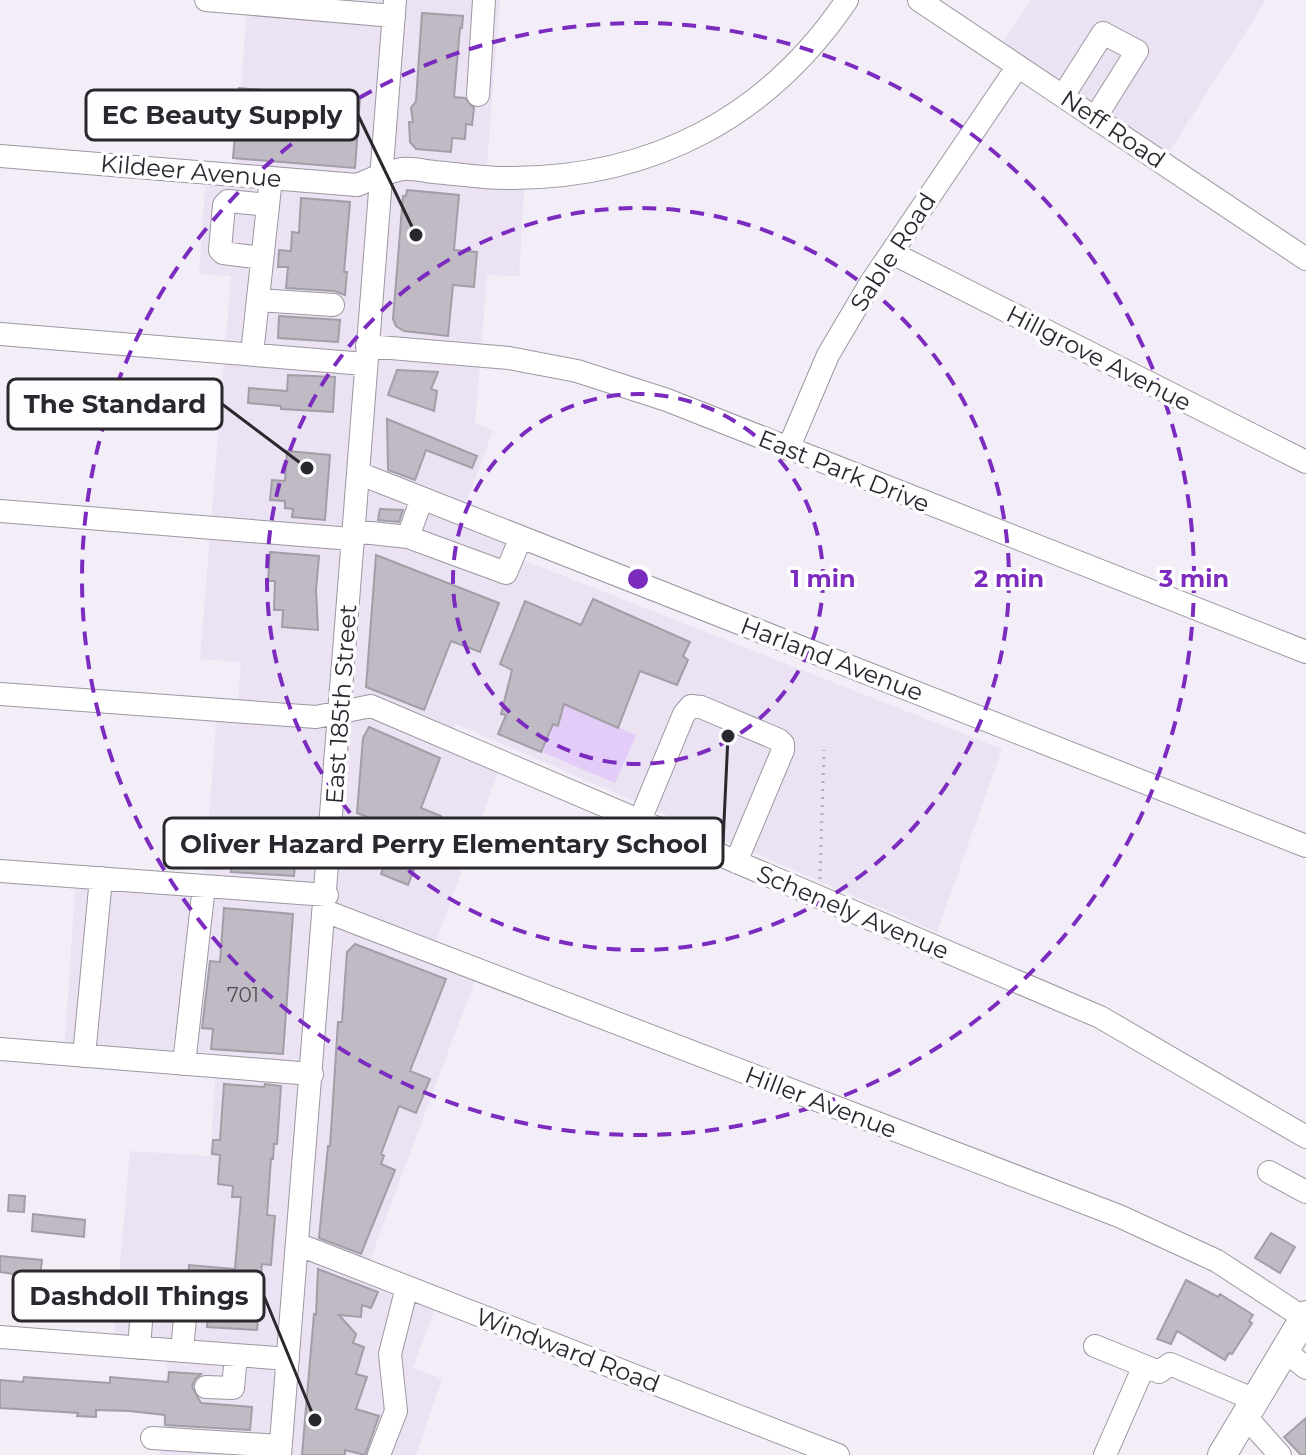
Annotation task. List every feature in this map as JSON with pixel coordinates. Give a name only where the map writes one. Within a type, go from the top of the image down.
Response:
[{"type":"main road","points":[[1222,1455],[1250,1408],[1296,1360],[1305,1316]]},
{"type":"street","points":[[206,0],[394,8]]},
{"type":"street","points":[[478,95],[484,0]]},
{"type":"street","name":"Kildeer Avenue","points":[[0,156],[357,185],[404,169],[510,178],[593,171],[651,157],[690,141],[754,101],[790,71],[824,35],[847,0]]},
{"type":"street","name":"Neff Road","points":[[919,0],[1306,259]]},
{"type":"street","name":"East 185th Street","points":[[280,1450],[326,903],[394,8]]},
{"type":"street","points":[[1063,96],[1103,33],[1137,51],[1095,118]]},
{"type":"street","name":"Sable Road","points":[[788,449],[828,355],[892,253],[1018,66]]},
{"type":"street","points":[[252,354],[271,178]]},
{"type":"street","points":[[262,258],[220,250],[224,205],[228,201],[268,205]]},
{"type":"street","name":"Hillgrove Avenue","points":[[892,253],[1306,462]]},
{"type":"street","points":[[258,300],[333,305]]},
{"type":"street","name":"East Park Drive","points":[[0,334],[252,354],[509,358],[577,371],[667,400],[1306,652]]},
{"type":"street","name":"Harland Avenue","points":[[358,473],[1306,846]]},
{"type":"street","points":[[408,537],[422,498]]},
{"type":"street","points":[[0,511],[408,537],[506,573],[521,537]]},
{"type":"street","name":"Schenely Avenue","points":[[0,694],[316,717],[371,706],[1100,1017],[1306,1137]]},
{"type":"street","points":[[640,820],[684,714],[691,706],[701,707],[779,740],[783,750],[736,862]]},
{"type":"street","name":"Hiller Avenue","points":[[0,871],[204,886],[326,903],[1119,1216],[1217,1261],[1305,1316]]},
{"type":"street","points":[[84,1056],[101,878]]},
{"type":"street","points":[[184,1064],[204,886]]},
{"type":"street","points":[[0,1049],[312,1074]]},
{"type":"street","points":[[1269,1172],[1306,1192]]},
{"type":"street","name":"Windward Road","points":[[297,1244],[838,1455]]},
{"type":"street","points":[[139,1348],[144,1283],[167,1284],[187,1295],[182,1351]]},
{"type":"street","points":[[379,1455],[396,1411],[390,1354],[407,1287]]},
{"type":"street","points":[[0,1337],[288,1359]]},
{"type":"street","points":[[1095,1346],[1159,1372],[1170,1364],[1250,1408],[1280,1455]]},
{"type":"street","points":[[206,1387],[241,1389],[236,1355]]},
{"type":"street","points":[[1105,1455],[1144,1366]]},
{"type":"street","points":[[152,1438],[280,1450]]},
{"type":"path","points":[[820,883],[824,750]]},
{"type":"shaded area","points":[[266,0],[500,0],[486,176],[525,178],[519,276],[487,275],[475,423],[493,431],[462,514],[530,540],[523,560],[1002,749],[937,932],[456,724],[456,721],[449,739],[502,762],[432,952],[479,970],[366,1270],[438,1299],[413,1368],[442,1379],[416,1455],[160,1455],[168,1350],[113,1346],[130,1151],[210,1156],[216,1066],[64,1054],[76,877],[204,886],[217,711],[237,712],[241,662],[200,659],[231,276],[199,274],[206,173],[235,174],[247,4]]},
{"type":"shaded area","points":[[1030,0],[1266,0],[1162,163],[997,52]]},
{"type":"shaded area","points":[[565,705],[636,735],[615,783],[542,752],[553,725],[559,727]]},
{"type":"building","points":[[422,13],[463,16],[454,97],[465,98],[474,108],[472,125],[466,124],[465,139],[452,138],[451,152],[416,149],[410,142],[409,122],[413,122],[411,108],[416,101]]},
{"type":"building","points":[[239,88],[360,98],[355,168],[233,158]]},
{"type":"building","points":[[407,190],[459,195],[454,250],[477,252],[474,287],[453,285],[448,336],[404,331],[396,326],[393,319],[403,196],[406,196]]},
{"type":"building","points":[[301,198],[350,202],[345,295],[334,291],[286,288],[288,267],[278,267],[279,250],[291,251],[292,232],[299,233]]},
{"type":"building","points":[[279,316],[340,320],[338,342],[278,338]]},
{"type":"building","points":[[397,370],[438,372],[431,389],[437,391],[434,411],[388,395]]},
{"type":"building","points":[[288,375],[335,377],[333,412],[281,409],[281,406],[248,403],[249,388],[287,391]]},
{"type":"building","points":[[387,419],[477,456],[472,468],[426,450],[415,480],[388,470]]},
{"type":"building","points":[[287,451],[330,455],[325,520],[292,517],[293,509],[285,508],[285,501],[270,500],[272,480],[285,481]]},
{"type":"building","points":[[380,509],[403,510],[399,522],[378,520]]},
{"type":"building","points":[[270,552],[319,556],[316,590],[318,630],[282,627],[283,610],[274,610],[275,581],[268,581]]},
{"type":"building","points":[[376,555],[499,603],[480,652],[451,641],[424,710],[366,687]]},
{"type":"building","points":[[593,599],[690,642],[683,656],[688,660],[677,685],[640,671],[618,728],[564,704],[558,726],[553,724],[541,752],[498,734],[506,715],[501,714],[512,670],[500,664],[525,601],[581,625]]},
{"type":"building","points":[[369,727],[440,758],[421,808],[441,816],[431,841],[426,839],[408,885],[381,874],[398,829],[357,813],[363,738]]},
{"type":"building","points":[[234,836],[297,841],[294,876],[231,872]]},
{"type":"building","points":[[224,908],[293,914],[283,1054],[211,1049],[213,1029],[202,1028],[210,961],[220,962]]},
{"type":"building","points":[[355,944],[446,979],[410,1071],[430,1079],[416,1113],[399,1106],[381,1154],[384,1156],[381,1164],[395,1170],[361,1254],[319,1238],[330,1146],[338,1022],[342,1022],[347,952]]},
{"type":"building","points":[[224,1084],[281,1086],[267,1215],[275,1216],[271,1265],[262,1264],[257,1330],[207,1327],[210,1286],[196,1285],[188,1279],[189,1265],[235,1269],[241,1197],[232,1197],[233,1186],[218,1184],[220,1155],[212,1154],[213,1140],[220,1140]]},
{"type":"building","points":[[9,1195],[25,1196],[24,1212],[8,1211]]},
{"type":"building","points":[[33,1214],[85,1220],[84,1237],[32,1231]]},
{"type":"building","points":[[1271,1233],[1295,1247],[1280,1273],[1255,1258]]},
{"type":"building","points":[[0,1256],[42,1260],[40,1276],[101,1280],[99,1308],[49,1304],[51,1288],[19,1285],[20,1275],[0,1272]]},
{"type":"building","points":[[318,1269],[378,1292],[371,1308],[362,1305],[361,1317],[339,1315],[356,1334],[353,1343],[364,1347],[356,1374],[367,1377],[356,1409],[379,1416],[365,1455],[345,1450],[345,1455],[302,1455]]},
{"type":"building","points":[[1186,1280],[1218,1297],[1220,1294],[1253,1315],[1249,1321],[1252,1323],[1225,1360],[1177,1331],[1171,1344],[1157,1339]]},
{"type":"building","points":[[169,1372],[201,1374],[192,1387],[201,1403],[252,1407],[250,1430],[165,1425],[165,1415],[129,1411],[96,1410],[96,1417],[0,1408],[0,1380],[23,1382],[24,1377],[110,1383],[110,1377],[168,1382]]},
{"type":"building","points":[[1306,1418],[1306,1455],[1301,1455],[1284,1437]]},
{"type":"place","name":"EC Beauty Supply","points":[[416,235]]},
{"type":"place","name":"The Standard","points":[[307,468]]},
{"type":"place","name":"Oliver Hazard Perry Elementary School","points":[[728,736]]},
{"type":"place","name":"Dashdoll Things","points":[[315,1420]]}]
